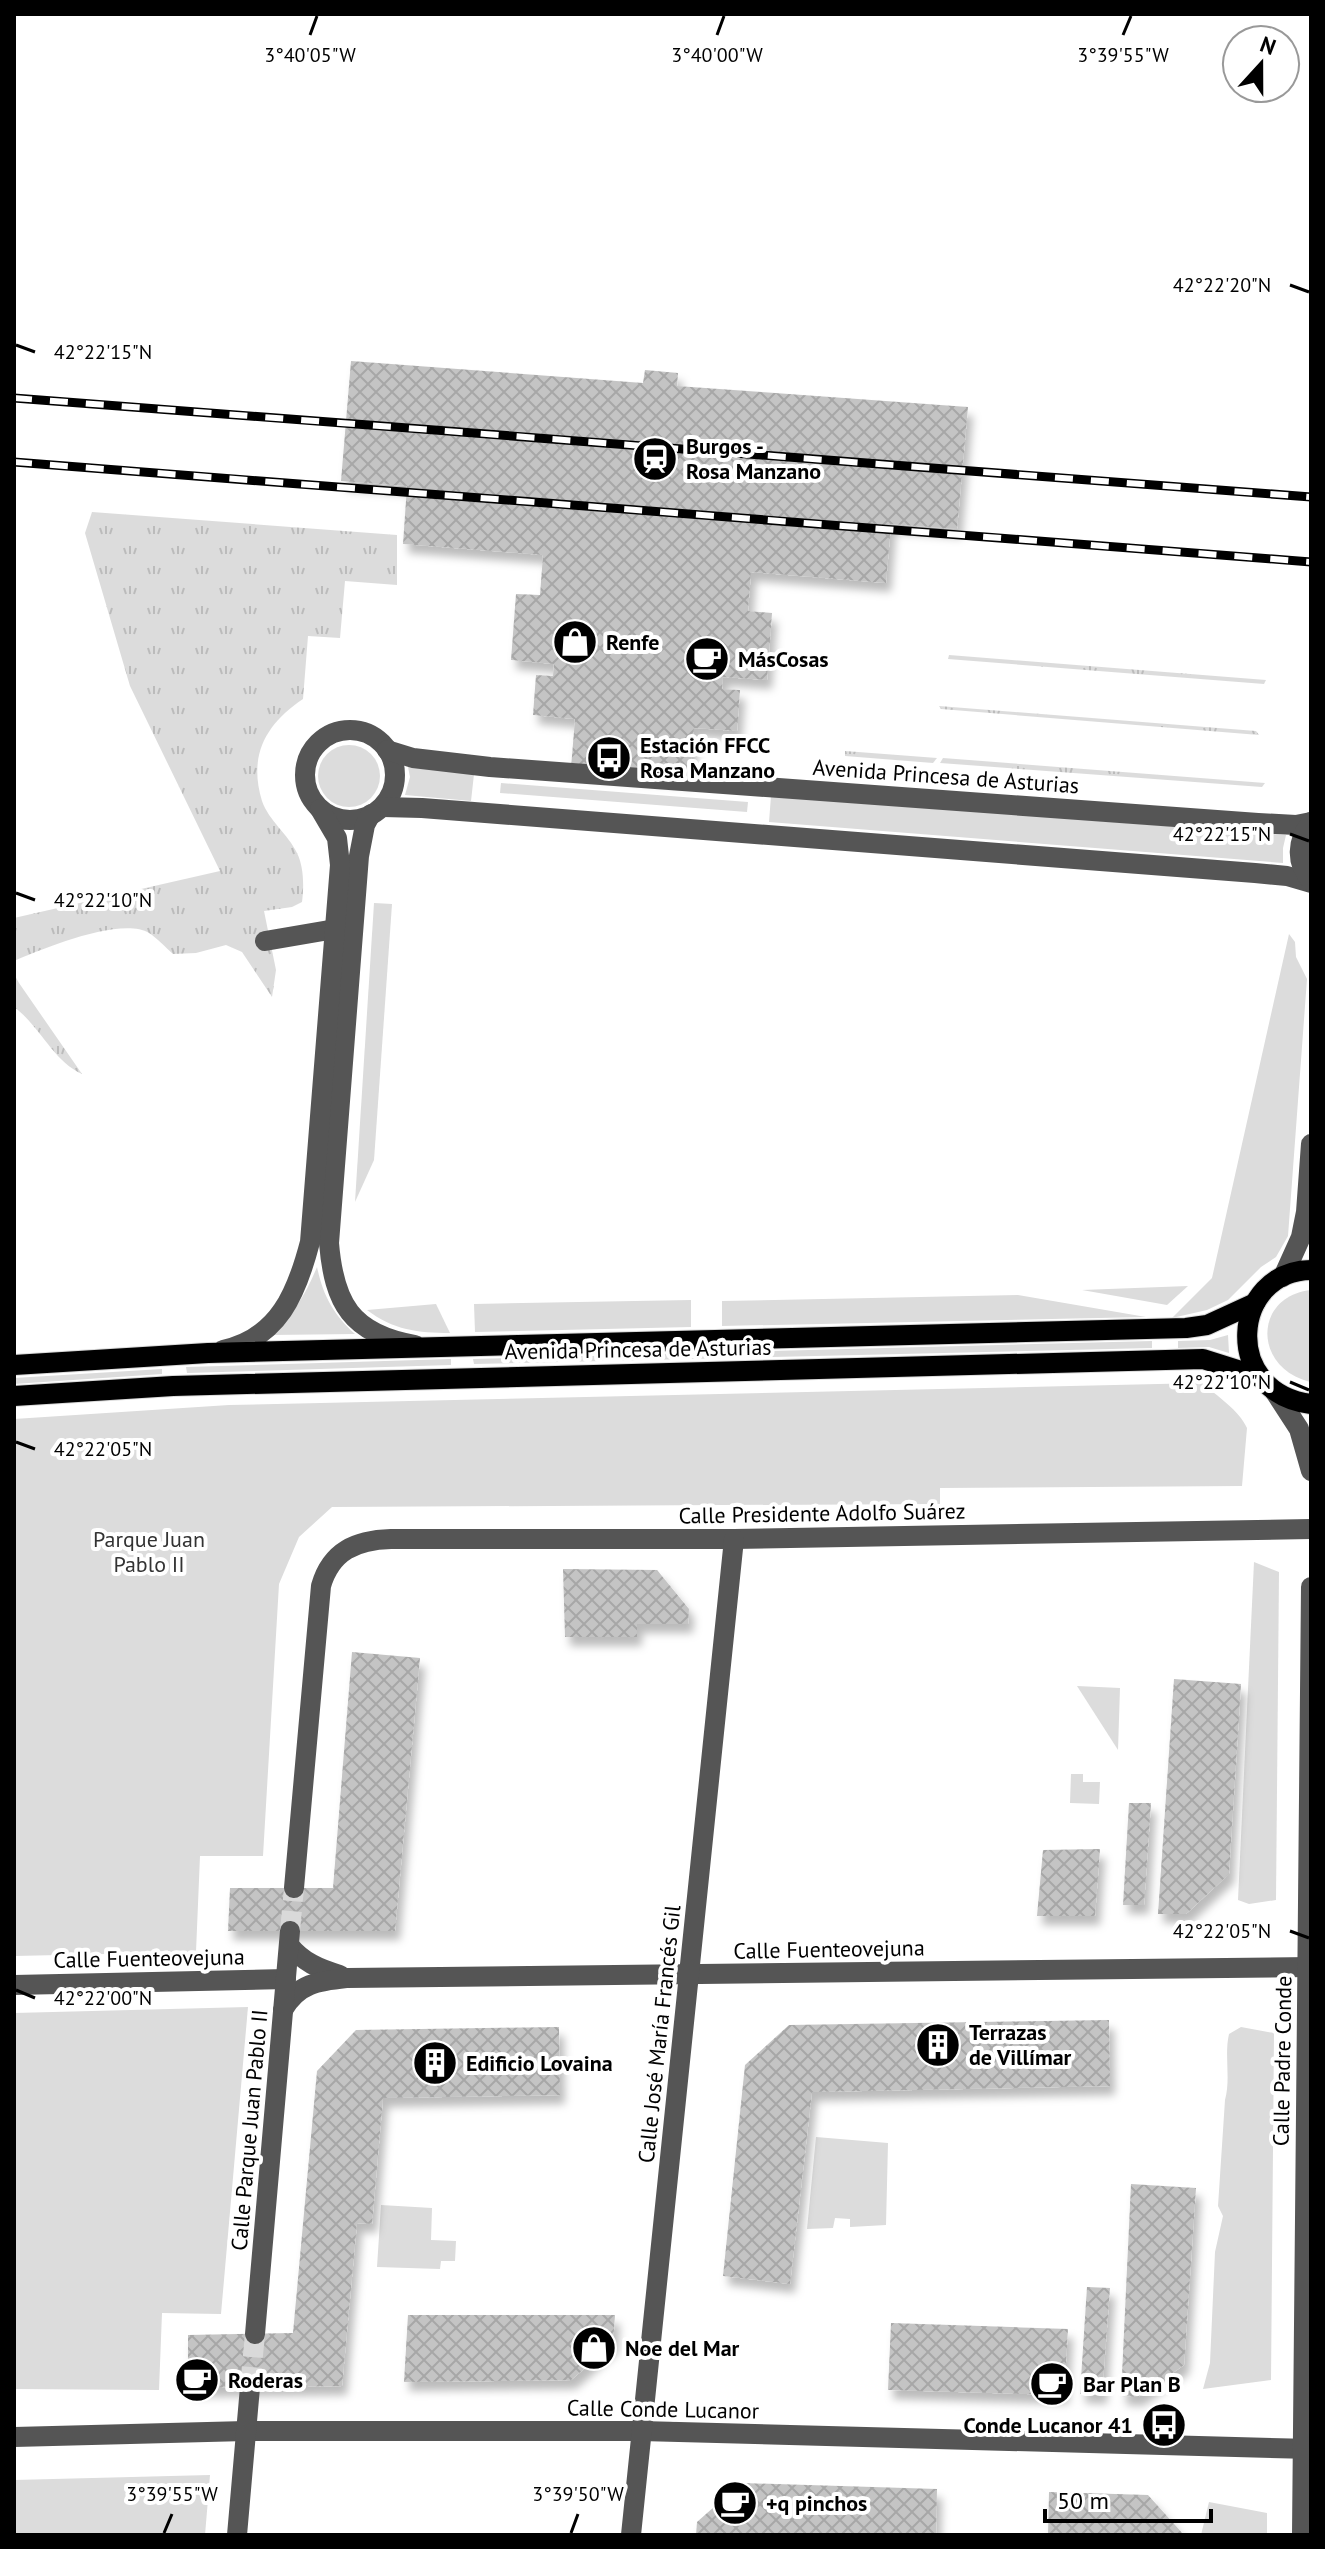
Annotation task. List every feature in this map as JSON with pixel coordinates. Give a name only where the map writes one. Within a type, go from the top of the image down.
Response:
[{"type":"main road","points":[[1283,1277],[1311,1270]]},
{"type":"main road","name":"Avenida Princesa de Asturias","points":[[14,1365],[208,1353],[1186,1328],[1207,1325],[1255,1303],[1267,1288],[1283,1277]]},
{"type":"main road","points":[[1255,1303],[1248,1321],[1247,1341],[1251,1360],[1267,1384]]},
{"type":"main road","name":"Avenida Princesa de Asturias","points":[[14,1396],[189,1386],[1203,1359],[1267,1384],[1296,1402],[1311,1404]]},
{"type":"street","points":[[208,1353],[239,1346],[276,1319],[301,1280],[310,1242],[340,850],[332,826],[309,794],[305,777],[308,759],[317,744],[332,734],[350,730],[369,734],[379,740],[387,750],[395,779],[391,794],[377,811]]},
{"type":"street","name":"Avenida Princesa de Asturias","points":[[387,750],[413,758],[490,767],[1258,823],[1296,825],[1311,822]]},
{"type":"street","points":[[320,809],[335,817],[352,820],[377,811],[422,808],[1255,873],[1311,882]]},
{"type":"street","name":"Avenida Princesa de Asturias","points":[[377,811],[365,825],[359,856],[329,1243],[332,1278],[340,1299],[358,1322],[379,1335],[431,1347]]},
{"type":"street","points":[[1311,822],[1299,846],[1300,860],[1311,882]]},
{"type":"street","points":[[265,941],[335,929]]},
{"type":"street","points":[[1283,1277],[1301,1237],[1311,1144]]},
{"type":"street","points":[[1267,1384],[1299,1429],[1311,1471]]},
{"type":"street","name":"Calle Presidente Adolfo Suárez","points":[[294,1888],[321,1586],[325,1571],[337,1555],[351,1545],[370,1539],[734,1539],[1311,1529]]},
{"type":"street","name":"Calle José María Francés Gil","points":[[631,2535],[734,1539]]},
{"type":"street","name":"Calle Padre Conde","points":[[1302,2535],[1307,2449],[1311,1587]]},
{"type":"street","name":"Calle Fuenteovejuna","points":[[290,1938],[296,1954],[316,1967],[347,1978]]},
{"type":"street","name":"Calle Parque Juan Pablo II","points":[[255,2334],[290,1938]]},
{"type":"street","name":"Calle Fuenteovejuna","points":[[283,2010],[290,1998],[308,1984],[347,1978],[1309,1967]]},
{"type":"street","name":"Calle Fuenteovejuna","points":[[14,1985],[286,1979]]},
{"type":"street","points":[[237,2535],[250,2387]]},
{"type":"street","name":"Calle Conde Lucanor","points":[[14,2437],[246,2431],[641,2431],[1307,2449]]},
{"type":"green space","points":[[92,512],[397,535],[397,585],[345,581],[340,638],[308,636],[303,699],[270,730],[259,755],[257,769],[262,801],[297,853],[303,877],[302,902],[292,907],[264,911],[276,970],[272,997],[242,952],[226,945],[196,953],[173,954],[152,935],[136,929],[101,931],[14,961],[14,918],[220,871],[130,686],[85,533]]},
{"type":"green space","points":[[949,655],[1266,680],[1264,684],[948,659]]},
{"type":"green space","points":[[939,706],[1256,731],[1259,735],[941,709]]},
{"type":"green space","points":[[343,745],[355,745],[371,754],[378,764],[378,788],[371,798],[355,807],[343,807],[323,793],[318,782],[318,770],[332,750]]},
{"type":"green space","points":[[845,751],[937,758],[933,763],[845,756]]},
{"type":"green space","points":[[943,758],[1265,783],[1262,787],[940,763]]},
{"type":"green space","points":[[408,767],[474,774],[471,801],[405,795],[410,777]]},
{"type":"green space","points":[[501,783],[748,802],[747,812],[500,793]]},
{"type":"green space","points":[[771,796],[1286,835],[1283,863],[769,822]]},
{"type":"green space","points":[[374,903],[392,904],[374,1160],[355,1202]]},
{"type":"green space","points":[[1289,934],[1295,942],[1296,957],[1307,979],[1288,1236],[1276,1257],[1261,1267],[1228,1300],[1207,1310],[1172,1318],[1212,1278]]},
{"type":"green space","points":[[14,974],[82,1074],[63,1061],[14,1007]]},
{"type":"green space","points":[[317,1267],[330,1304],[355,1334],[271,1335],[298,1304]]},
{"type":"green space","points":[[1188,1286],[1167,1305],[1082,1290]]},
{"type":"green space","points":[[1311,1290],[1310,1382],[1291,1374],[1278,1362],[1270,1348],[1267,1333],[1270,1318],[1279,1305],[1292,1295]]},
{"type":"green space","points":[[1018,1295],[1146,1317],[722,1326],[722,1301]]},
{"type":"green space","points":[[691,1300],[691,1327],[475,1332],[474,1304]]},
{"type":"green space","points":[[436,1304],[450,1333],[406,1329],[386,1322],[367,1310]]},
{"type":"green space","points":[[1228,1335],[1229,1353],[1209,1347],[1178,1348],[1178,1341],[1210,1340]]},
{"type":"green space","points":[[1152,1341],[1152,1348],[474,1364],[473,1359]]},
{"type":"green space","points":[[451,1359],[451,1365],[187,1373],[186,1367]]},
{"type":"green space","points":[[162,1369],[162,1374],[14,1384],[14,1378]]},
{"type":"green space","name":"Parque Juan Pablo II","points":[[1202,1383],[1233,1409],[1247,1428],[1242,1486],[940,1488],[940,1504],[332,1507],[299,1537],[279,1584],[263,1856],[200,1856],[196,1952],[14,1956],[14,1419],[229,1405]]},
{"type":"green space","points":[[1254,1562],[1279,1572],[1276,1900],[1249,1904],[1238,1900]]},
{"type":"green space","points":[[1077,1686],[1120,1688],[1118,1750]]},
{"type":"green space","points":[[1071,1774],[1083,1774],[1083,1782],[1100,1782],[1099,1804],[1070,1803]]},
{"type":"green space","points":[[248,2007],[221,2314],[162,2313],[159,2390],[14,2389],[14,2013]]},
{"type":"green space","points":[[1241,2027],[1274,2033],[1271,2380],[1203,2389],[1210,2363],[1215,2252],[1223,2216],[1218,2206],[1228,2042],[1229,2034]]},
{"type":"green space","points":[[816,2137],[888,2143],[886,2225],[850,2227],[850,2219],[835,2218],[833,2228],[807,2229]]},
{"type":"green space","points":[[381,2205],[432,2208],[431,2240],[456,2241],[455,2261],[441,2261],[440,2269],[377,2267]]},
{"type":"green space","points":[[210,2475],[205,2535],[14,2535],[14,2480]]},
{"type":"green space","points":[[1209,2502],[1267,2513],[1267,2535],[1201,2535]]},
{"type":"building","name":"Burgos - Rosa Manzano","points":[[351,361],[643,383],[645,370],[678,373],[677,386],[968,407],[957,529],[891,524],[886,583],[751,572],[748,611],[772,613],[767,680],[723,677],[722,689],[740,690],[737,731],[694,728],[690,778],[571,768],[575,719],[533,715],[536,675],[553,676],[554,664],[511,660],[516,594],[540,595],[543,555],[403,544],[407,486],[341,481]]},
{"type":"building","points":[[563,1569],[657,1570],[689,1609],[688,1624],[637,1624],[637,1637],[565,1637]]},
{"type":"building","points":[[352,1652],[420,1658],[395,1931],[228,1931],[230,1888],[333,1888]]},
{"type":"building","points":[[1174,1679],[1241,1684],[1229,1874],[1186,1914],[1158,1914]]},
{"type":"building","points":[[1129,1803],[1151,1803],[1144,1905],[1123,1905]]},
{"type":"building","points":[[1100,1849],[1095,1916],[1037,1916],[1043,1850]]},
{"type":"building","name":"Terrazas de Villímar","points":[[1109,2020],[1110,2086],[812,2092],[790,2284],[723,2276],[745,2065],[789,2025]]},
{"type":"building","points":[[559,2027],[560,2095],[383,2098],[372,2224],[357,2223],[342,2386],[188,2388],[188,2335],[293,2333],[317,2071],[356,2030]]},
{"type":"building","points":[[1131,2184],[1196,2188],[1184,2365],[1138,2397],[1121,2396]]},
{"type":"building","points":[[1087,2287],[1110,2288],[1102,2395],[1080,2394]]},
{"type":"building","points":[[408,2315],[615,2315],[613,2344],[571,2380],[404,2382]]},
{"type":"building","points":[[891,2323],[1068,2329],[1064,2395],[888,2390]]},
{"type":"building","points":[[741,2483],[937,2489],[936,2535],[696,2535],[697,2522]]},
{"type":"building","points":[[1049,2492],[1148,2495],[1184,2535],[1048,2535]]},
{"type":"tunnel","points":[[290,1931],[294,1888]]},
{"type":"tunnel","points":[[250,2387],[255,2334]]},
{"type":"railway","points":[[14,398],[1311,497]]},
{"type":"railway","points":[[14,462],[1311,562]]},
{"type":"place","name":"Burgos - Rosa Manzano","points":[[655,459]]},
{"type":"place","name":"Renfe","points":[[575,642]]},
{"type":"place","name":"MásCosas","points":[[707,659]]},
{"type":"place","name":"Estación FFCC Rosa Manzano","points":[[609,758]]},
{"type":"place","name":"Terrazas de Villímar","points":[[938,2045]]},
{"type":"place","name":"Edificio Lovaina","points":[[435,2063]]},
{"type":"place","name":"Noe del Mar","points":[[594,2348]]},
{"type":"place","name":"Roderas","points":[[197,2380]]},
{"type":"place","name":"Bar Plan B","points":[[1052,2384]]},
{"type":"place","name":"Conde Lucanor 41","points":[[1164,2425]]},
{"type":"place","name":"+q pinchos","points":[[735,2503]]}]
